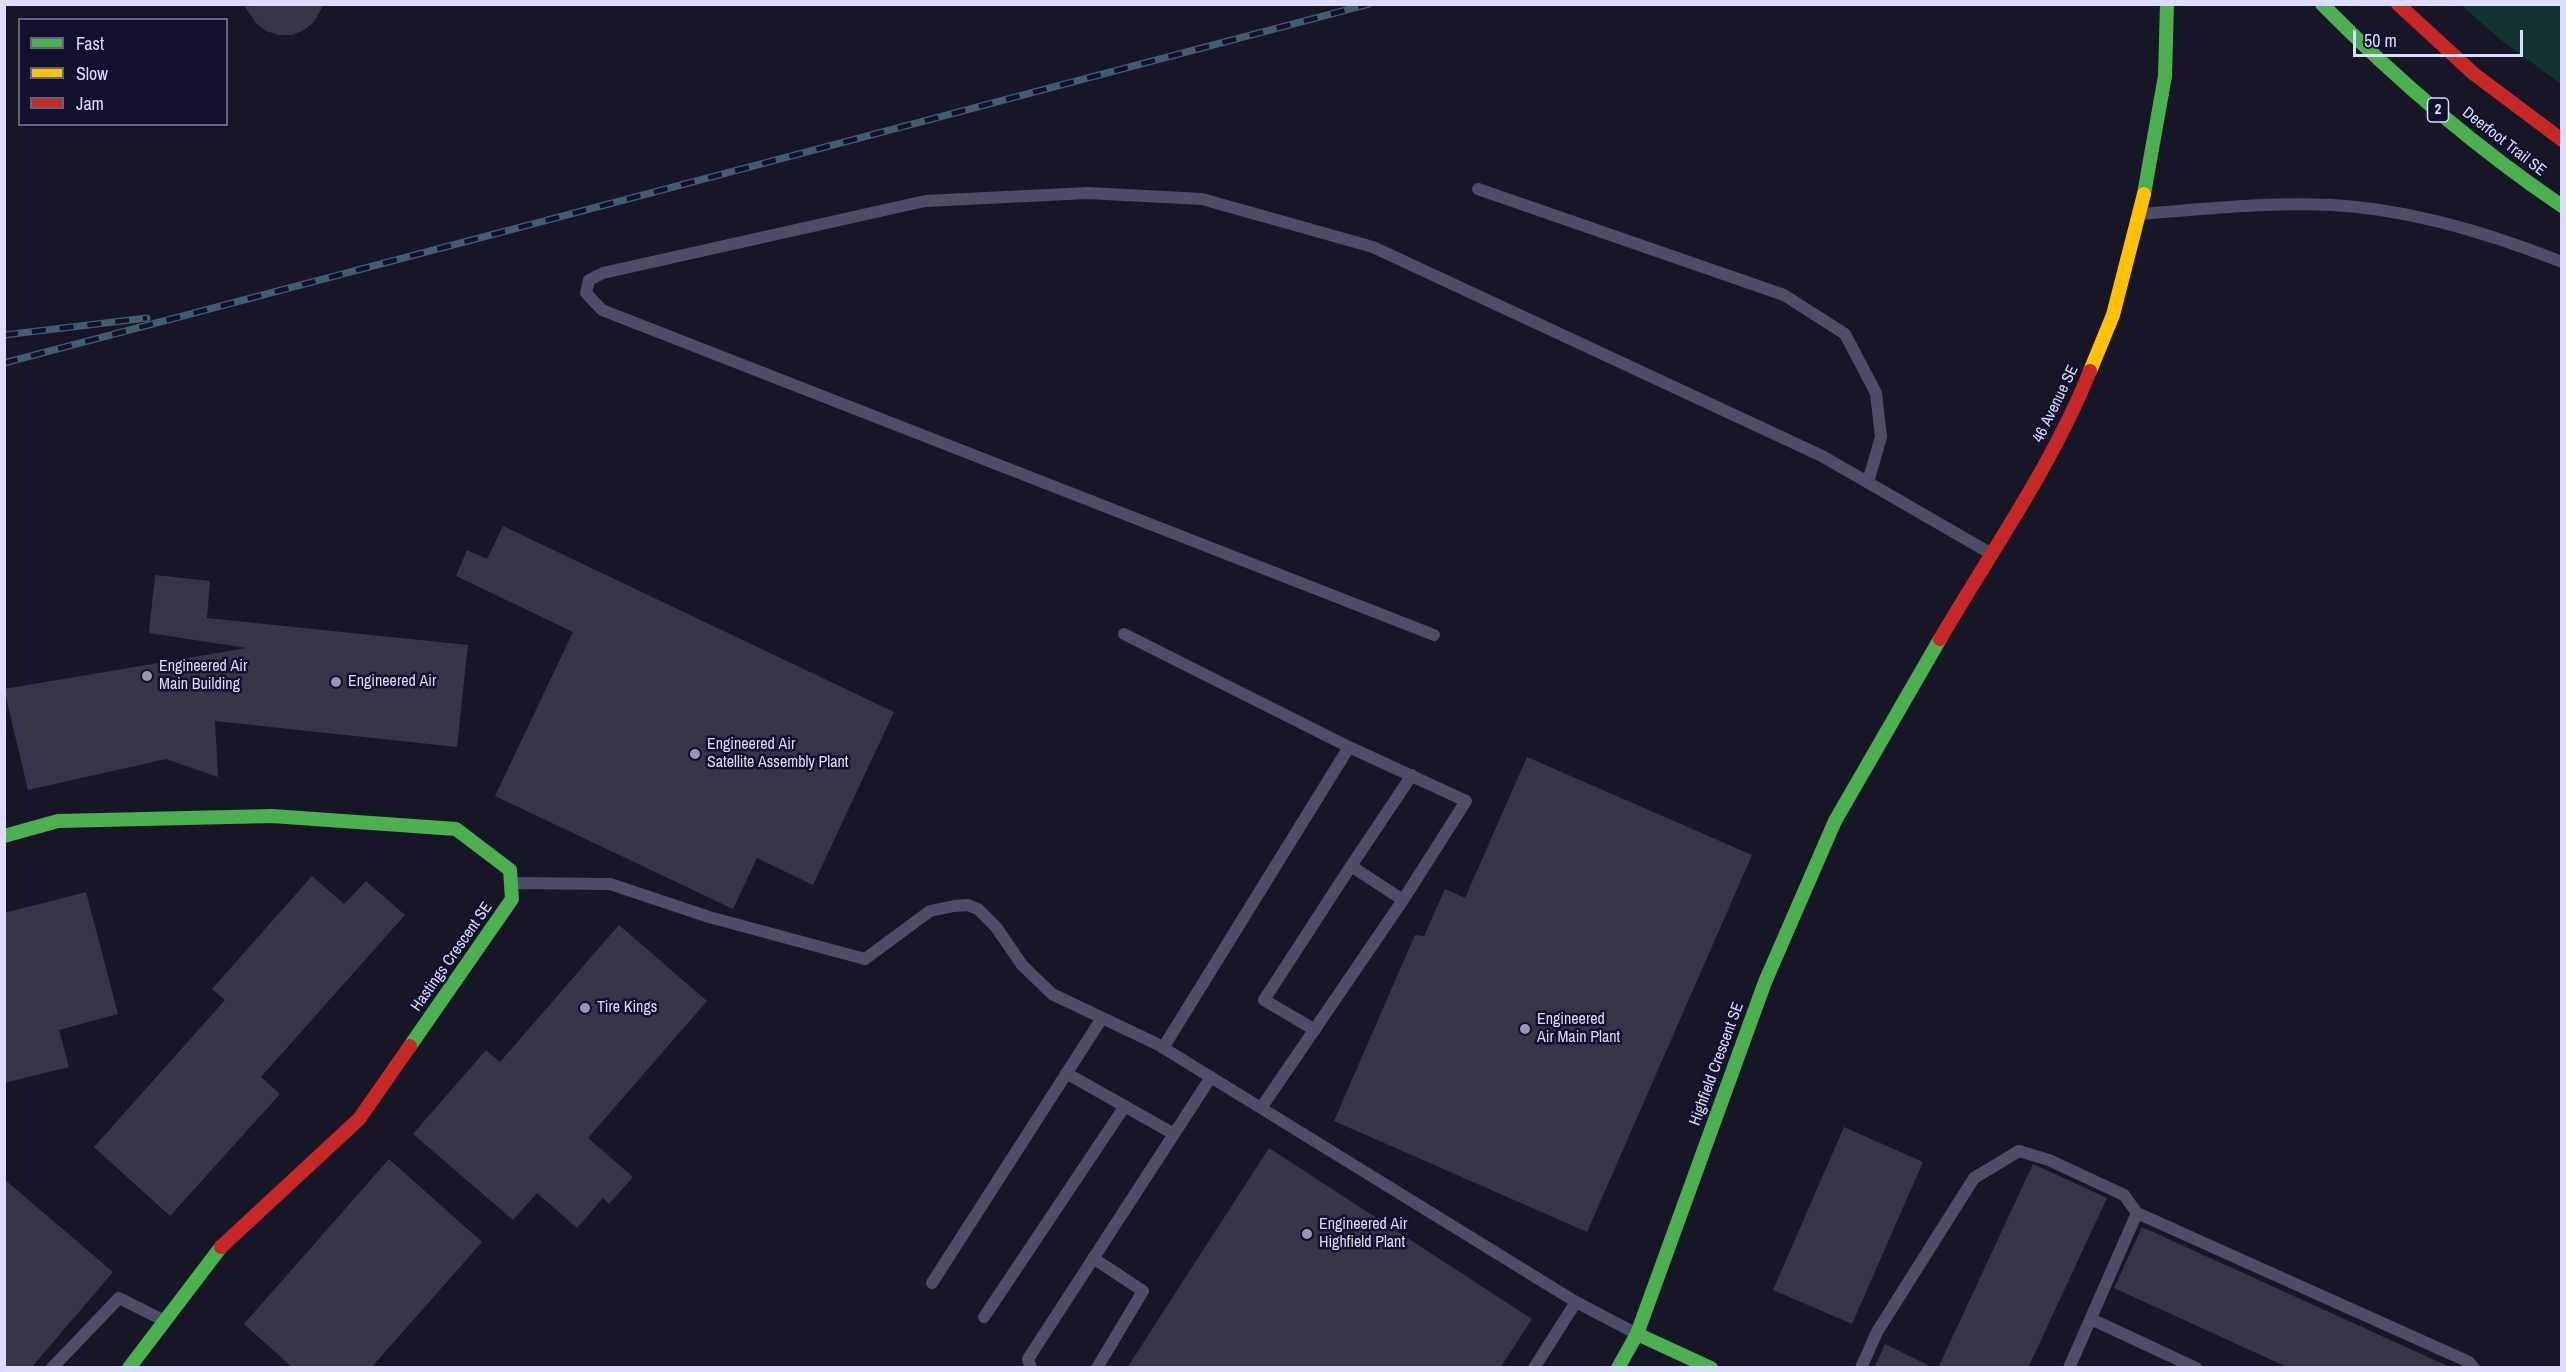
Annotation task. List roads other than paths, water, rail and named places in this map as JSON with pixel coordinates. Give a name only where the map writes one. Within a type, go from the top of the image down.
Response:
[{"type":"main road","name":"46 Avenue SE","points":[[1861,777],[1991,553],[2035,482],[2079,399],[2113,315],[2140,214],[2165,76],[2167,4]]},
{"type":"main road","name":"Deerfoot Trail SE","points":[[2322,4],[2380,60],[2458,128],[2562,206]]},
{"type":"main road","points":[[2398,4],[2474,74],[2562,140]]},
{"type":"main road","name":"Highfield Crescent SE","points":[[1618,1368],[1637,1334],[1765,982],[1835,821],[1861,777]]},
{"type":"main road","points":[[4,836],[58,821],[272,816],[456,829],[510,870],[511,883]]},
{"type":"main road","name":"Hastings Crescent SE","points":[[129,1368],[220,1248],[359,1119],[512,899],[511,883]]},
{"type":"main road","points":[[1637,1334],[1712,1368]]},
{"type":"lane","points":[[1478,189],[1784,296],[1845,334],[1876,393],[1881,437],[1868,482]]},
{"type":"lane","points":[[1434,635],[602,310],[586,293],[589,280],[603,273],[925,201],[1086,193],[1202,199],[1373,248],[1822,456],[1991,553]]},
{"type":"lane","points":[[2140,214],[2255,204],[2334,205],[2416,216],[2522,247],[2562,262]]},
{"type":"lane","points":[[1124,634],[1349,747],[1466,801],[1403,900],[1261,1108]]},
{"type":"lane","points":[[1163,1048],[1349,747]]},
{"type":"lane","points":[[1315,1030],[1264,1000],[1412,775]]},
{"type":"lane","points":[[1351,866],[1403,900]]},
{"type":"lane","points":[[511,883],[610,884],[709,917],[865,959],[930,911],[968,905],[978,909],[996,927],[1022,965],[1052,994],[1163,1048],[1576,1302],[1637,1334]]},
{"type":"lane","points":[[932,1283],[1102,1018]]},
{"type":"lane","points":[[1066,1073],[1174,1134]]},
{"type":"lane","points":[[1031,1368],[1028,1359],[1211,1077]]},
{"type":"lane","points":[[984,1317],[1125,1106]]},
{"type":"lane","points":[[1861,1368],[1877,1332],[1974,1178],[2019,1151],[2049,1160],[2124,1195],[2137,1213],[2469,1362],[2474,1368]]},
{"type":"lane","points":[[2069,1368],[2137,1213]]},
{"type":"lane","points":[[1093,1258],[1143,1291],[1097,1368]]},
{"type":"lane","points":[[52,1368],[119,1298],[165,1321]]},
{"type":"lane","points":[[1534,1368],[1576,1302]]},
{"type":"lane","points":[[2091,1319],[2196,1368]]},
{"type":"railway","points":[[4,363],[1369,4]]},
{"type":"railway","points":[[4,335],[147,318]]},
{"type":"place","name":"Engineered Air Main Building","points":[[147,676]]},
{"type":"place","name":"Engineered Air","points":[[336,682]]},
{"type":"place","name":"Engineered Air Satellite Assembly Plant","points":[[695,754]]},
{"type":"place","name":"Tire Kings","points":[[585,1008]]},
{"type":"place","name":"Engineered Air Main Plant","points":[[1525,1029]]},
{"type":"place","name":"Engineered Air Highfield Plant","points":[[1307,1234]]}]
